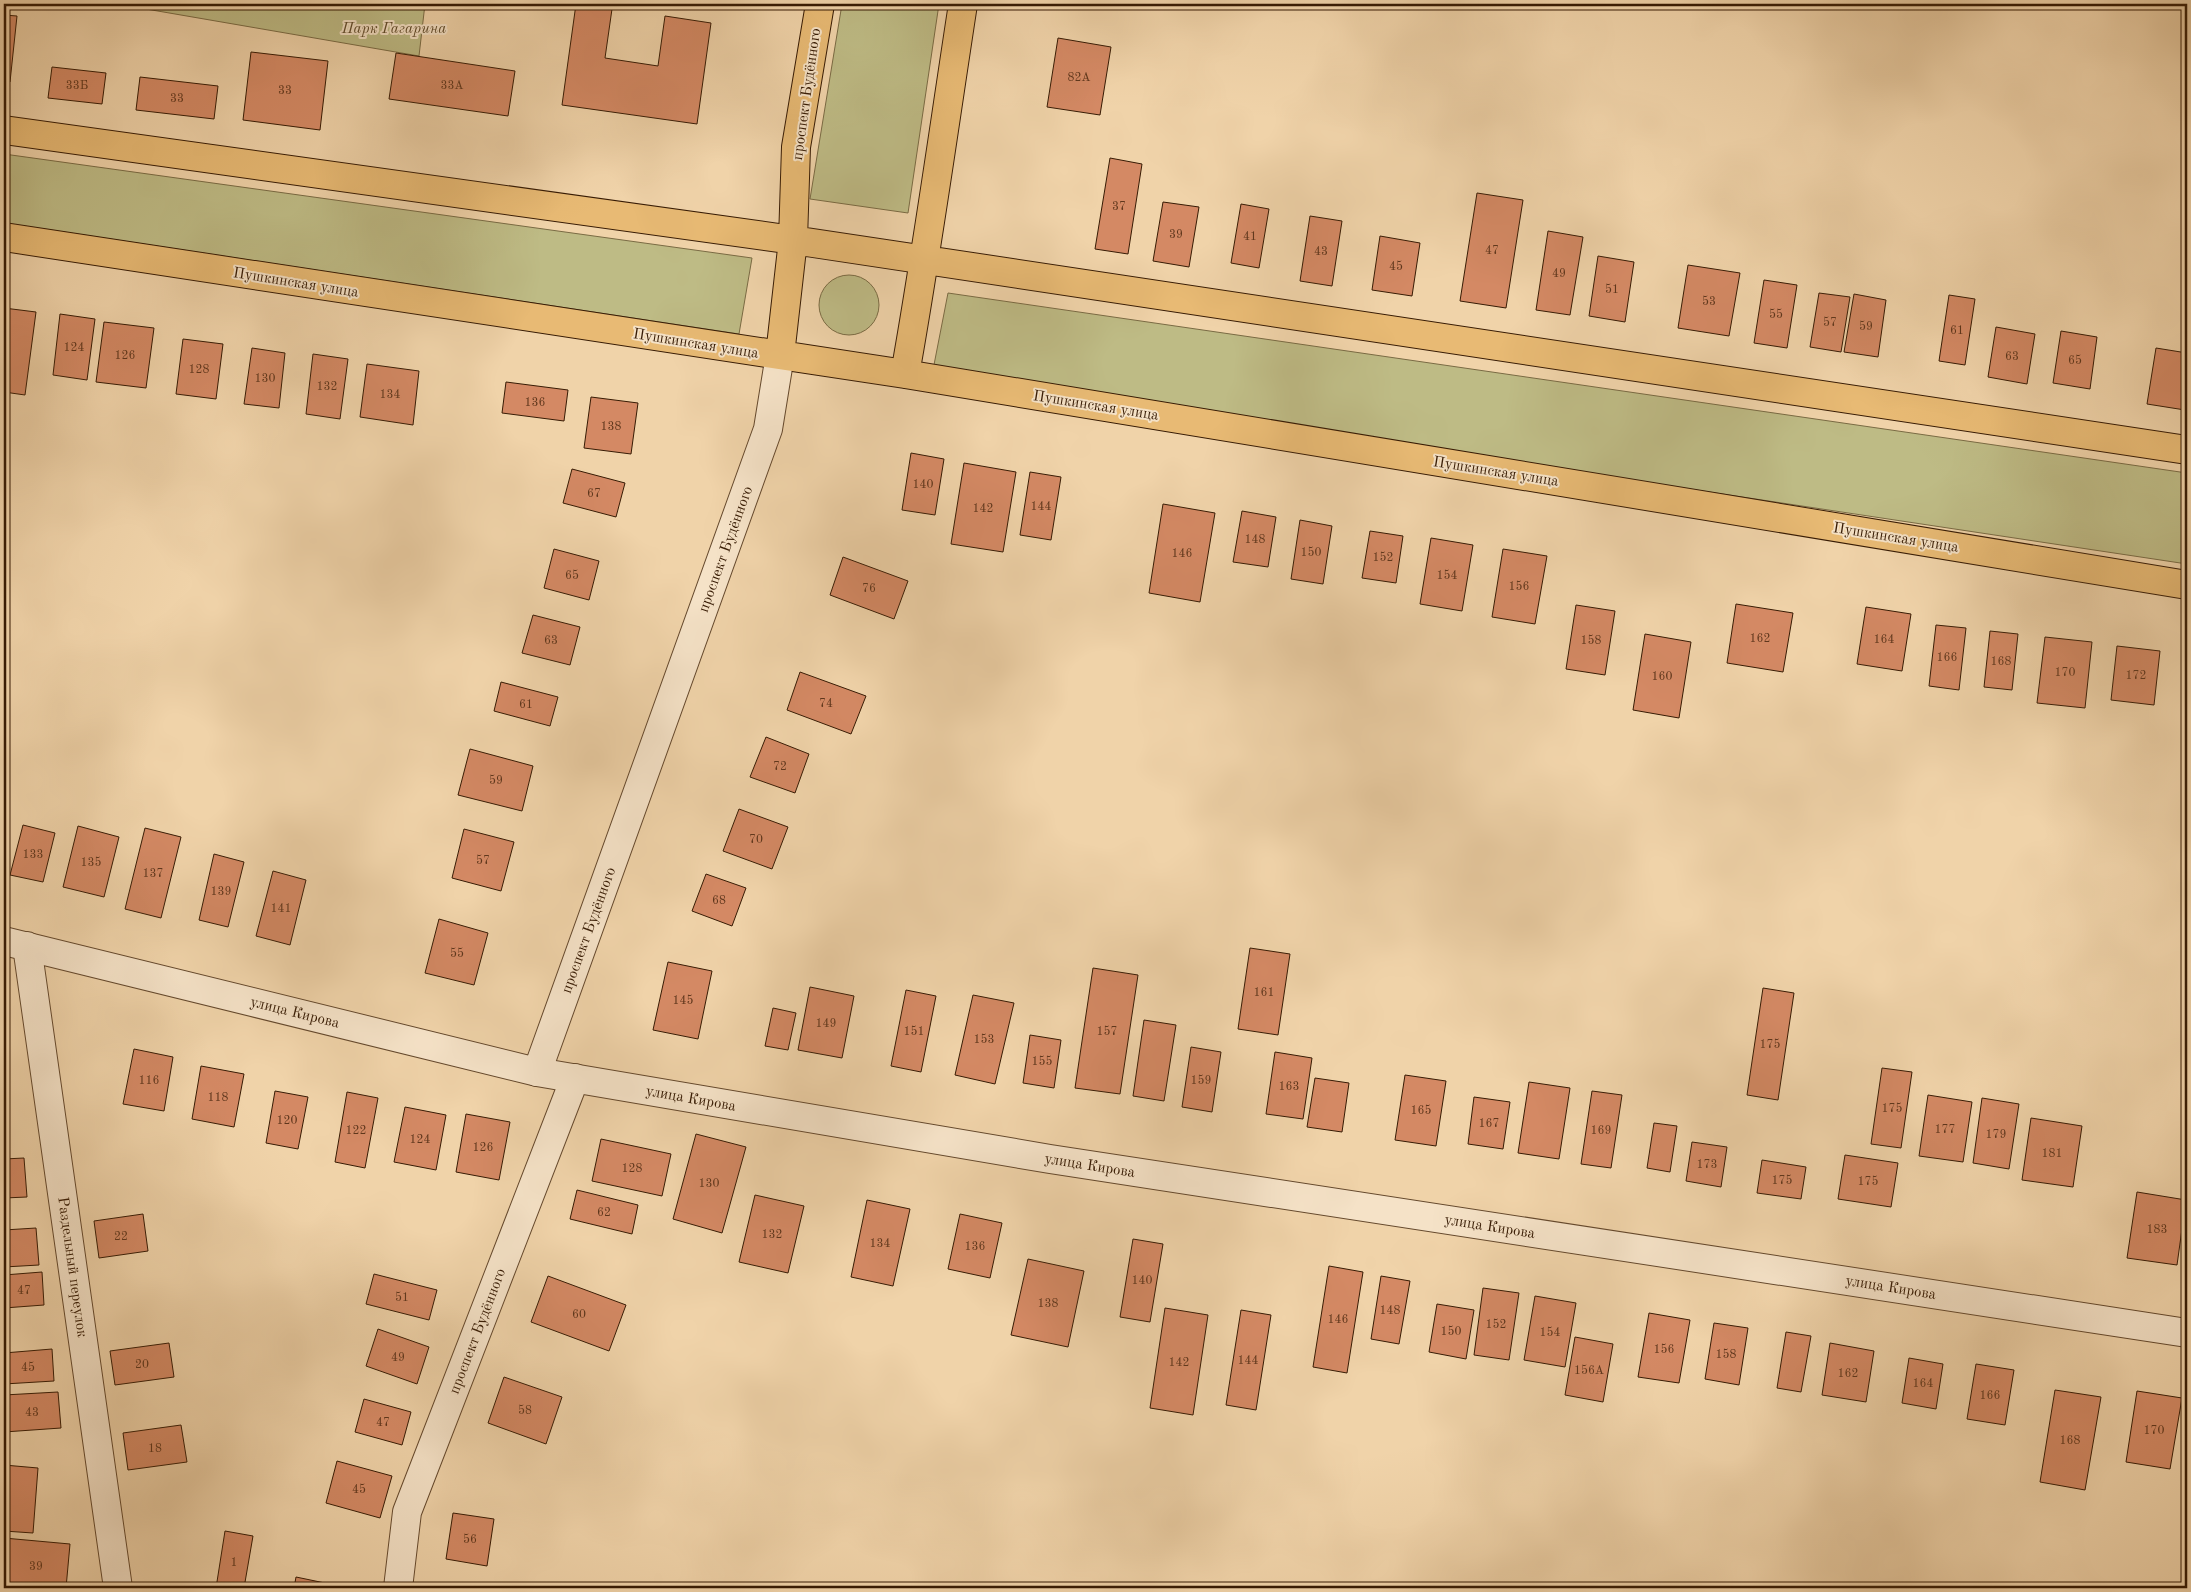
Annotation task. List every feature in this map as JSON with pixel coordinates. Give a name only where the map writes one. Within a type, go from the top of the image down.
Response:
[{"type":"main road","name":"проспект Будённого","points":[[780,355],[793,240],[796,147],[820,4]]},
{"type":"main road","points":[[905,374],[926,260],[938,164],[963,4]]},
{"type":"main road","points":[[4,130],[793,240],[2187,450]]},
{"type":"main road","name":"Пушкинская улица","points":[[4,237],[905,374],[2187,585]]},
{"type":"street","name":"проспект Будённого","points":[[537,1072],[768,428],[780,355]]},
{"type":"street","name":"улица Кирова","points":[[16,944],[537,1072],[1050,1159],[2187,1332]]},
{"type":"street","name":"Раздельный переулок","points":[[16,944],[118,1588]]},
{"type":"street","name":"проспект Будённого","points":[[398,1588],[407,1512],[575,1078]]},
{"type":"green space","name":"Парк Гагарина","points":[[117,4],[425,4],[419,56]]},
{"type":"green space","points":[[842,4],[939,4],[908,213],[810,199]]},
{"type":"green space","points":[[4,154],[752,258],[739,334],[4,223]]},
{"type":"green space","points":[[849,275],[865,280],[870,284],[874,289],[879,305],[874,321],[870,326],[865,330],[849,335],[833,330],[828,326],[824,321],[819,305],[824,289],[828,284],[833,280]]},
{"type":"green space","points":[[948,293],[2187,473],[2187,564],[932,375]]},
{"type":"building","points":[[576,4],[612,9],[605,58],[658,66],[665,16],[711,23],[697,124],[562,105]]},
{"type":"building","points":[[4,15],[17,16],[10,82],[4,81]]},
{"type":"building","points":[[1058,38],[1111,47],[1100,115],[1047,107]]},
{"type":"building","points":[[251,52],[328,61],[320,130],[243,120]]},
{"type":"building","points":[[396,53],[515,71],[508,116],[389,99]]},
{"type":"building","points":[[52,67],[106,73],[102,104],[48,98]]},
{"type":"building","points":[[140,77],[218,86],[214,119],[136,110]]},
{"type":"building","points":[[1110,158],[1142,164],[1128,254],[1095,249]]},
{"type":"building","points":[[1477,193],[1523,200],[1506,308],[1460,301]]},
{"type":"building","points":[[1163,202],[1199,207],[1189,267],[1153,261]]},
{"type":"building","points":[[1241,204],[1269,209],[1259,268],[1231,263]]},
{"type":"building","points":[[1310,216],[1342,221],[1332,286],[1300,281]]},
{"type":"building","points":[[1548,231],[1583,237],[1570,315],[1536,310]]},
{"type":"building","points":[[1380,236],[1420,243],[1412,296],[1372,290]]},
{"type":"building","points":[[1598,256],[1634,262],[1625,322],[1589,316]]},
{"type":"building","points":[[1688,265],[1740,273],[1729,336],[1678,328]]},
{"type":"building","points":[[1764,280],[1797,285],[1787,348],[1754,343]]},
{"type":"building","points":[[1819,293],[1850,297],[1841,352],[1810,347]]},
{"type":"building","points":[[1854,294],[1886,300],[1878,357],[1844,352]]},
{"type":"building","points":[[1949,295],[1975,299],[1965,365],[1939,361]]},
{"type":"building","points":[[4,308],[36,312],[25,395],[4,392]]},
{"type":"building","points":[[60,314],[95,319],[87,380],[53,375]]},
{"type":"building","points":[[104,322],[154,328],[146,388],[96,382]]},
{"type":"building","points":[[1996,327],[2035,334],[2027,384],[1988,377]]},
{"type":"building","points":[[2061,331],[2097,337],[2090,389],[2053,383]]},
{"type":"building","points":[[183,339],[223,344],[216,399],[176,394]]},
{"type":"building","points":[[252,348],[285,353],[279,408],[244,404]]},
{"type":"building","points":[[2156,348],[2187,353],[2185,410],[2147,404]]},
{"type":"building","points":[[313,354],[348,359],[340,419],[306,414]]},
{"type":"building","points":[[367,364],[419,371],[413,425],[360,417]]},
{"type":"building","points":[[506,382],[568,390],[564,421],[502,413]]},
{"type":"building","points":[[591,397],[638,403],[631,454],[584,448]]},
{"type":"building","points":[[911,453],[944,459],[935,515],[902,510]]},
{"type":"building","points":[[964,463],[1016,472],[1003,552],[951,544]]},
{"type":"building","points":[[572,469],[625,483],[616,517],[563,503]]},
{"type":"building","points":[[1030,472],[1061,477],[1051,540],[1020,535]]},
{"type":"building","points":[[1163,504],[1215,513],[1200,602],[1149,593]]},
{"type":"building","points":[[1242,511],[1276,517],[1268,567],[1233,562]]},
{"type":"building","points":[[1300,520],[1332,526],[1323,584],[1291,579]]},
{"type":"building","points":[[1370,531],[1403,536],[1396,583],[1362,578]]},
{"type":"building","points":[[1431,538],[1473,545],[1462,611],[1420,604]]},
{"type":"building","points":[[554,549],[599,561],[589,600],[544,588]]},
{"type":"building","points":[[1503,549],[1547,556],[1535,624],[1492,617]]},
{"type":"building","points":[[843,557],[908,581],[894,619],[830,595]]},
{"type":"building","points":[[1736,604],[1793,613],[1783,672],[1727,663]]},
{"type":"building","points":[[1576,605],[1615,611],[1605,675],[1566,669]]},
{"type":"building","points":[[1866,607],[1911,614],[1902,671],[1857,664]]},
{"type":"building","points":[[533,615],[580,627],[570,665],[522,653]]},
{"type":"building","points":[[1936,625],[1966,628],[1959,690],[1929,686]]},
{"type":"building","points":[[1990,631],[2018,634],[2012,690],[1984,687]]},
{"type":"building","points":[[1645,634],[1691,642],[1679,718],[1633,710]]},
{"type":"building","points":[[2045,637],[2092,642],[2085,708],[2037,703]]},
{"type":"building","points":[[2117,646],[2160,651],[2154,705],[2111,700]]},
{"type":"building","points":[[800,672],[866,696],[851,734],[787,710]]},
{"type":"building","points":[[501,682],[558,697],[550,726],[494,711]]},
{"type":"building","points":[[766,737],[809,754],[795,793],[750,777]]},
{"type":"building","points":[[470,749],[533,766],[522,811],[458,795]]},
{"type":"building","points":[[739,809],[788,827],[772,869],[723,851]]},
{"type":"building","points":[[23,825],[55,833],[43,882],[10,875]]},
{"type":"building","points":[[78,826],[119,837],[104,897],[63,887]]},
{"type":"building","points":[[145,828],[181,837],[161,918],[125,909]]},
{"type":"building","points":[[464,829],[514,842],[501,891],[452,878]]},
{"type":"building","points":[[214,854],[244,862],[228,927],[199,920]]},
{"type":"building","points":[[273,871],[306,880],[290,945],[256,936]]},
{"type":"building","points":[[706,874],[746,888],[732,926],[692,911]]},
{"type":"building","points":[[439,919],[488,933],[474,985],[425,973]]},
{"type":"building","points":[[1250,948],[1290,954],[1278,1035],[1238,1029]]},
{"type":"building","points":[[668,962],[712,971],[698,1039],[653,1030]]},
{"type":"building","points":[[1093,968],[1138,975],[1120,1094],[1075,1088]]},
{"type":"building","points":[[810,987],[854,996],[842,1058],[798,1050]]},
{"type":"building","points":[[1763,988],[1794,993],[1778,1100],[1747,1095]]},
{"type":"building","points":[[906,990],[936,996],[921,1072],[891,1066]]},
{"type":"building","points":[[973,995],[1014,1003],[995,1084],[955,1075]]},
{"type":"building","points":[[773,1008],[796,1013],[788,1050],[765,1046]]},
{"type":"building","points":[[1144,1020],[1176,1025],[1164,1101],[1133,1096]]},
{"type":"building","points":[[4,1021],[8,1022],[4,1055]]},
{"type":"building","points":[[1030,1035],[1061,1040],[1054,1088],[1023,1083]]},
{"type":"building","points":[[1191,1047],[1221,1052],[1212,1112],[1182,1107]]},
{"type":"building","points":[[134,1049],[173,1057],[164,1111],[123,1104]]},
{"type":"building","points":[[1275,1052],[1312,1058],[1303,1119],[1266,1114]]},
{"type":"building","points":[[201,1066],[244,1074],[234,1127],[192,1119]]},
{"type":"building","points":[[1882,1068],[1912,1072],[1901,1148],[1871,1144]]},
{"type":"building","points":[[1405,1075],[1446,1081],[1436,1146],[1395,1140]]},
{"type":"building","points":[[1315,1078],[1349,1083],[1342,1132],[1307,1127]]},
{"type":"building","points":[[1529,1082],[1570,1088],[1559,1159],[1518,1153]]},
{"type":"building","points":[[275,1091],[308,1097],[298,1149],[266,1143]]},
{"type":"building","points":[[1592,1091],[1622,1095],[1611,1168],[1581,1164]]},
{"type":"building","points":[[347,1092],[378,1098],[365,1168],[335,1162]]},
{"type":"building","points":[[1928,1095],[1972,1102],[1963,1162],[1919,1156]]},
{"type":"building","points":[[1474,1097],[1510,1102],[1503,1149],[1468,1144]]},
{"type":"building","points":[[1982,1098],[2019,1104],[2009,1169],[1973,1163]]},
{"type":"building","points":[[405,1107],[446,1115],[436,1170],[394,1162]]},
{"type":"building","points":[[466,1114],[510,1122],[499,1180],[456,1172]]},
{"type":"building","points":[[2031,1118],[2082,1126],[2073,1187],[2022,1180]]},
{"type":"building","points":[[1654,1123],[1677,1126],[1670,1172],[1647,1168]]},
{"type":"building","points":[[696,1134],[746,1147],[722,1233],[673,1219]]},
{"type":"building","points":[[601,1139],[671,1154],[662,1196],[592,1181]]},
{"type":"building","points":[[1692,1142],[1727,1147],[1721,1187],[1686,1181]]},
{"type":"building","points":[[1845,1155],[1898,1163],[1891,1207],[1838,1199]]},
{"type":"building","points":[[24,1158],[27,1197],[4,1198],[4,1159]]},
{"type":"building","points":[[1762,1160],[1806,1167],[1801,1199],[1757,1193]]},
{"type":"building","points":[[577,1190],[638,1205],[632,1234],[570,1219]]},
{"type":"building","points":[[2137,1192],[2186,1200],[2177,1265],[2127,1258]]},
{"type":"building","points":[[755,1195],[804,1206],[788,1273],[739,1262]]},
{"type":"building","points":[[867,1200],[910,1209],[893,1286],[851,1277]]},
{"type":"building","points":[[143,1214],[148,1251],[99,1258],[94,1221]]},
{"type":"building","points":[[960,1214],[1002,1223],[990,1278],[948,1269]]},
{"type":"building","points":[[36,1228],[39,1265],[4,1267],[4,1230]]},
{"type":"building","points":[[1133,1239],[1163,1244],[1150,1322],[1120,1317]]},
{"type":"building","points":[[1028,1259],[1084,1271],[1068,1347],[1011,1335]]},
{"type":"building","points":[[1329,1266],[1363,1272],[1347,1373],[1313,1367]]},
{"type":"building","points":[[42,1272],[44,1305],[4,1308],[4,1275]]},
{"type":"building","points":[[374,1274],[437,1290],[429,1320],[366,1304]]},
{"type":"building","points":[[548,1276],[626,1305],[609,1351],[531,1322]]},
{"type":"building","points":[[1381,1276],[1410,1281],[1399,1344],[1371,1339]]},
{"type":"building","points":[[1483,1288],[1519,1293],[1509,1360],[1474,1355]]},
{"type":"building","points":[[1535,1296],[1576,1303],[1565,1367],[1524,1360]]},
{"type":"building","points":[[1437,1304],[1474,1310],[1466,1359],[1429,1352]]},
{"type":"building","points":[[1165,1308],[1208,1315],[1193,1415],[1150,1408]]},
{"type":"building","points":[[1241,1310],[1271,1315],[1256,1410],[1226,1405]]},
{"type":"building","points":[[1649,1313],[1690,1320],[1679,1383],[1638,1377]]},
{"type":"building","points":[[1714,1323],[1748,1328],[1739,1385],[1705,1379]]},
{"type":"building","points":[[378,1329],[429,1347],[417,1384],[366,1366]]},
{"type":"building","points":[[1786,1332],[1811,1336],[1801,1392],[1777,1388]]},
{"type":"building","points":[[1575,1337],[1613,1344],[1603,1402],[1565,1395]]},
{"type":"building","points":[[169,1343],[174,1377],[115,1385],[110,1351]]},
{"type":"building","points":[[1830,1343],[1874,1351],[1866,1402],[1822,1395]]},
{"type":"building","points":[[52,1349],[54,1381],[4,1384],[4,1353]]},
{"type":"building","points":[[1909,1358],[1943,1364],[1936,1409],[1902,1403]]},
{"type":"building","points":[[1976,1364],[2014,1370],[2005,1425],[1967,1419]]},
{"type":"building","points":[[504,1377],[562,1397],[546,1444],[488,1423]]},
{"type":"building","points":[[2055,1390],[2101,1397],[2085,1490],[2040,1482]]},
{"type":"building","points":[[2137,1391],[2182,1398],[2170,1469],[2126,1462]]},
{"type":"building","points":[[58,1392],[61,1428],[4,1432],[4,1395]]},
{"type":"building","points":[[364,1399],[411,1412],[402,1445],[355,1432]]},
{"type":"building","points":[[181,1425],[187,1462],[128,1470],[123,1433]]},
{"type":"building","points":[[337,1461],[392,1476],[380,1518],[326,1503]]},
{"type":"building","points":[[4,1465],[38,1468],[33,1533],[4,1531]]},
{"type":"building","points":[[453,1513],[494,1519],[487,1566],[446,1559]]},
{"type":"building","points":[[225,1531],[253,1536],[244,1588],[216,1588]]},
{"type":"building","points":[[4,1538],[70,1544],[66,1588],[4,1588]]},
{"type":"building","points":[[296,1577],[349,1588],[294,1588]]}]
